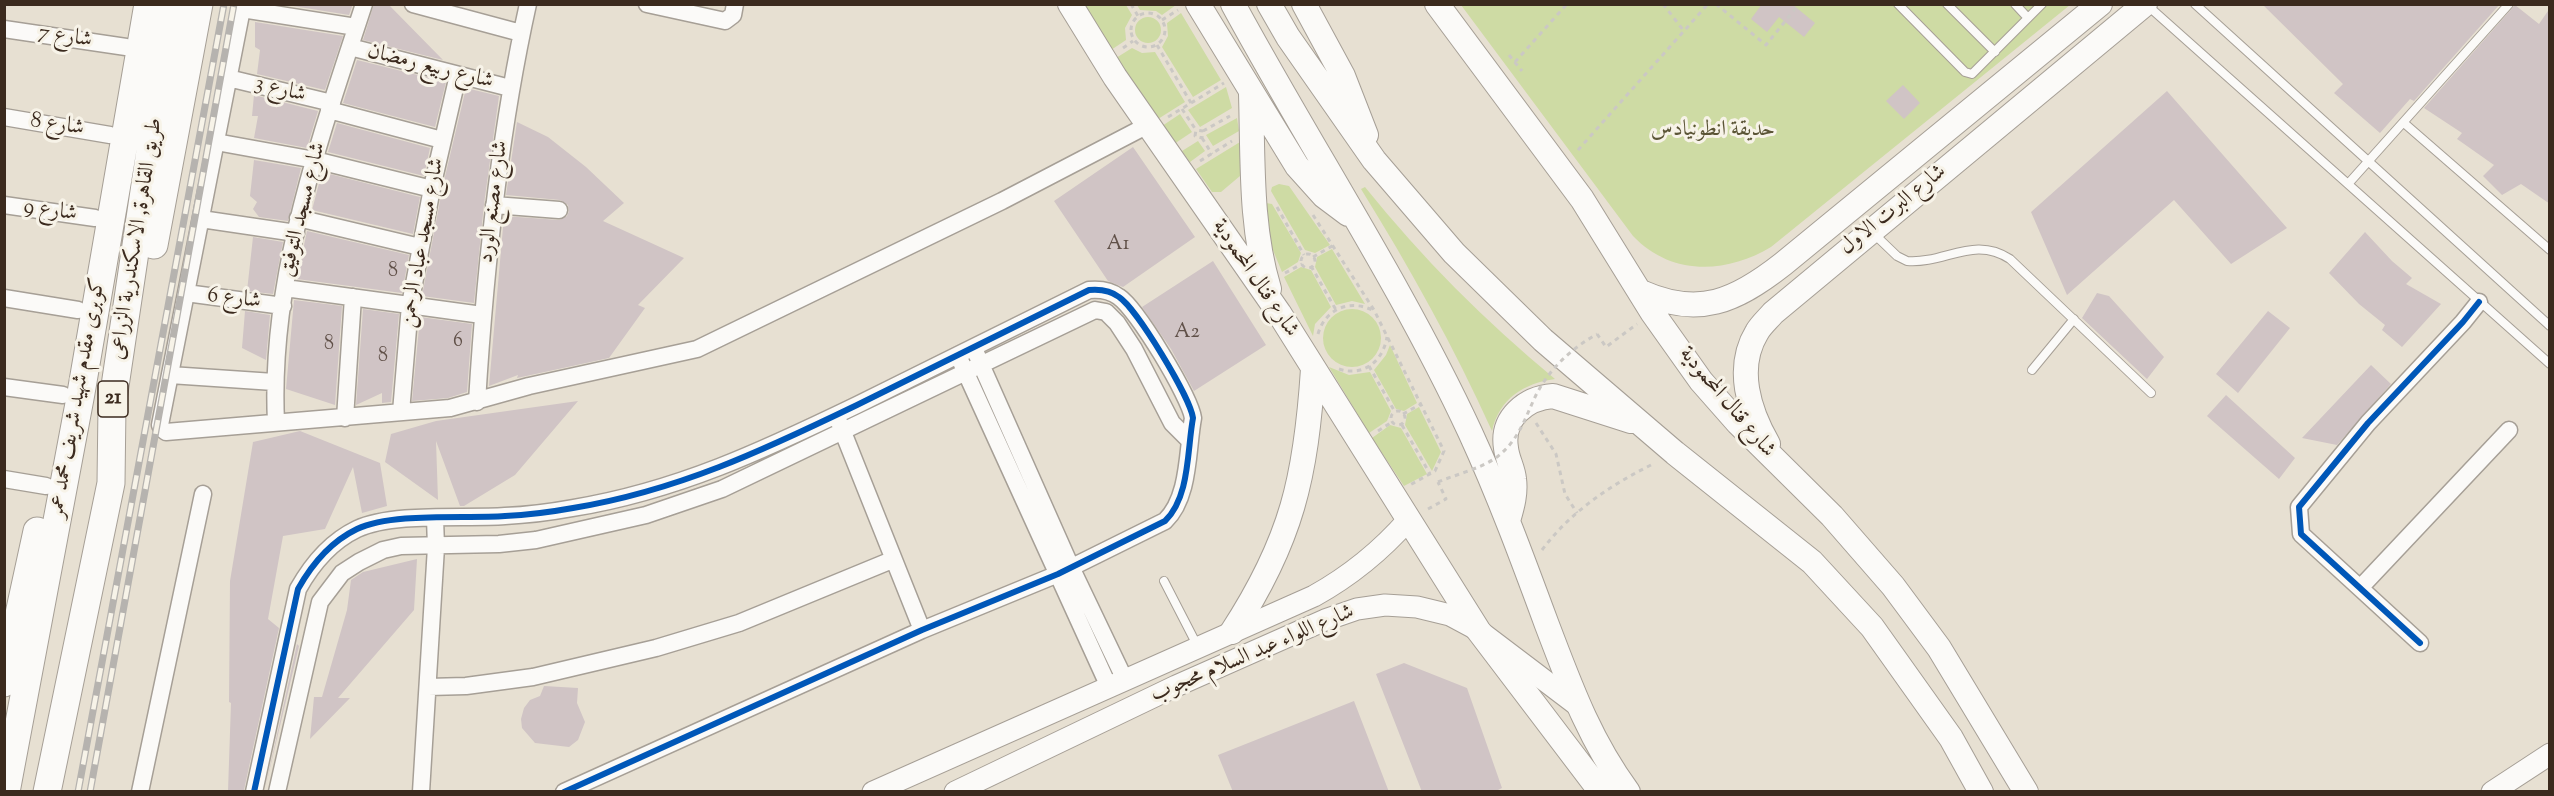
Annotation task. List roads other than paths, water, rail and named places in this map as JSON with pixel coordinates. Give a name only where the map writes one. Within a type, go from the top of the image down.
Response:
[{"type":"highway","name":"طريق القاهرة, الاسكندرية الزراعى","points":[[4,683],[46,486],[132,4]]},
{"type":"highway","name":"كوبرى مقدم شهيد شريف محمد عمر","points":[[6,792],[81,393],[148,4]]},
{"type":"highway","name":"طريق القاهرة, الاسكندرية الزراعى","points":[[47,792],[108,502],[112,465],[112,406],[172,4]]},
{"type":"highway","name":"كوبرى مقدم شهيد شريف محمد عمر","points":[[112,465],[199,4]]},
{"type":"main road","name":"شارع قنال المحمودية","points":[[1070,4],[1157,121],[1279,313],[1325,368],[1408,520],[1478,630],[1601,792]]},
{"type":"main road","points":[[1198,4],[1240,90],[1297,166],[1324,196],[1357,221]]},
{"type":"main road","points":[[1233,4],[1383,263],[1437,364],[1490,476],[1577,705],[1606,762],[1628,792]]},
{"type":"main road","points":[[1269,4],[1288,37],[1374,160],[1440,238],[1497,298],[1543,340],[1675,453],[1812,562],[1872,627],[1951,738],[1981,792]]},
{"type":"main road","points":[[1304,4],[1343,76],[1359,113],[1374,160]]},
{"type":"main road","name":"شارع قنال المحمودية","points":[[1437,4],[1582,199],[1647,302],[1701,381],[1738,423],[1832,516],[1893,586],[1939,648],[2026,792]]},
{"type":"main road","name":"شارع البرت الاول","points":[[1647,302],[1686,305],[1713,304],[1752,287],[2100,4]]},
{"type":"main road","name":"شارع البرت الاول","points":[[1779,465],[1750,406],[1746,378],[1748,356],[1757,332],[1773,313],[2146,4]]},
{"type":"main road","points":[[2043,52],[2061,74]]},
{"type":"main road","points":[[1240,90],[1257,243],[1269,290],[1279,313]]},
{"type":"main road","points":[[1232,632],[1278,553],[1292,515],[1325,368]]},
{"type":"main road","points":[[1508,520],[1515,492],[1505,436],[1512,418],[1525,404],[1553,396],[1645,425]]},
{"type":"street","name":"شارع مسجد التوفيق","points":[[276,422],[274,382],[285,288],[297,226],[331,106],[364,4]]},
{"type":"street","points":[[413,4],[521,33]]},
{"type":"street","name":"شارع مصنع الورد","points":[[477,402],[482,315],[494,206],[510,88],[528,4]]},
{"type":"street","points":[[647,4],[721,21],[728,20],[734,10]]},
{"type":"street","points":[[356,27],[243,7],[160,424],[164,432],[450,408],[529,386],[679,354],[711,343],[1002,201],[1157,121]]},
{"type":"street","name":"شارع 7","points":[[4,29],[126,47]]},
{"type":"street","name":"شارع ربيع رمضان","points":[[350,47],[510,88]]},
{"type":"street","name":"شارع مسجد عباد الرحمن","points":[[401,412],[410,305],[442,140],[458,75]]},
{"type":"street","name":"شارع 3","points":[[228,78],[442,140]]},
{"type":"street","name":"شارع 8","points":[[4,117],[110,135]]},
{"type":"street","points":[[216,142],[315,160],[432,189]]},
{"type":"street","name":"شارع 9","points":[[4,205],[95,218]]},
{"type":"street","points":[[494,206],[559,210]]},
{"type":"street","points":[[201,219],[297,226],[420,247]]},
{"type":"street","points":[[285,288],[482,315]]},
{"type":"street","points":[[1089,290],[1095,310]]},
{"type":"street","points":[[564,792],[922,630],[1064,570],[1166,521],[1173,514],[1182,492],[1193,418],[1192,407],[1126,302],[1112,292],[1089,290],[973,347],[968,363],[1064,570],[1117,683]]},
{"type":"street","name":"شارع 6","points":[[186,293],[283,306]]},
{"type":"street","points":[[345,418],[353,297]]},
{"type":"street","points":[[4,298],[78,310]]},
{"type":"street","points":[[2420,643],[2301,534],[2299,507],[2368,423],[2479,302]]},
{"type":"street","points":[[254,792],[298,590],[312,564],[340,539],[357,529],[396,519],[507,516],[556,510],[682,482],[730,464],[836,415],[1095,310],[1106,312],[1117,323],[1134,349],[1172,423],[1189,440]]},
{"type":"street","points":[[278,792],[320,602],[329,587],[342,573],[383,550],[401,546],[436,547],[536,540],[646,515],[722,489],[842,431],[968,363]]},
{"type":"street","points":[[170,375],[274,382]]},
{"type":"street","points":[[4,387],[63,395]]},
{"type":"street","points":[[836,415],[892,560],[922,630]]},
{"type":"street","points":[[2360,588],[2509,430]]},
{"type":"street","points":[[4,479],[46,486]]},
{"type":"street","points":[[140,792],[203,494]]},
{"type":"street","points":[[421,792],[436,547],[435,518]]},
{"type":"street","name":"شارع اللواء عبد السلام محجوب","points":[[873,792],[1335,584],[1374,555],[1408,520]]},
{"type":"street","points":[[428,687],[466,686],[533,677],[656,648],[739,623],[892,560]]},
{"type":"street","name":"شارع اللواء عبد السلام محجوب","points":[[955,792],[1176,686],[1325,620],[1357,609],[1385,605],[1417,607],[1450,615],[1478,630],[1577,705]]},
{"type":"street","points":[[2492,792],[2550,754]]},
{"type":"lane","points":[[1898,4],[1965,72],[1975,73],[2042,4]]},
{"type":"lane","points":[[1947,4],[1995,52]]},
{"type":"lane","points":[[2014,4],[2028,18]]},
{"type":"lane","points":[[2146,4],[2550,364]]},
{"type":"lane","points":[[2195,4],[2550,326]]},
{"type":"lane","points":[[2348,184],[2509,4]]},
{"type":"lane","points":[[2404,123],[2550,250]]},
{"type":"lane","points":[[1871,231],[1897,256],[1907,261],[1976,248],[2000,252],[2151,393]]},
{"type":"lane","points":[[2032,370],[2074,320]]},
{"type":"lane","points":[[1164,581],[1198,647]]},
{"type":"railway","points":[[78,792],[224,4]]},
{"type":"railway","points":[[90,792],[234,4]]},
{"type":"park label","name":"حديقة انطونيادس","points":[[1713,131]]}]
